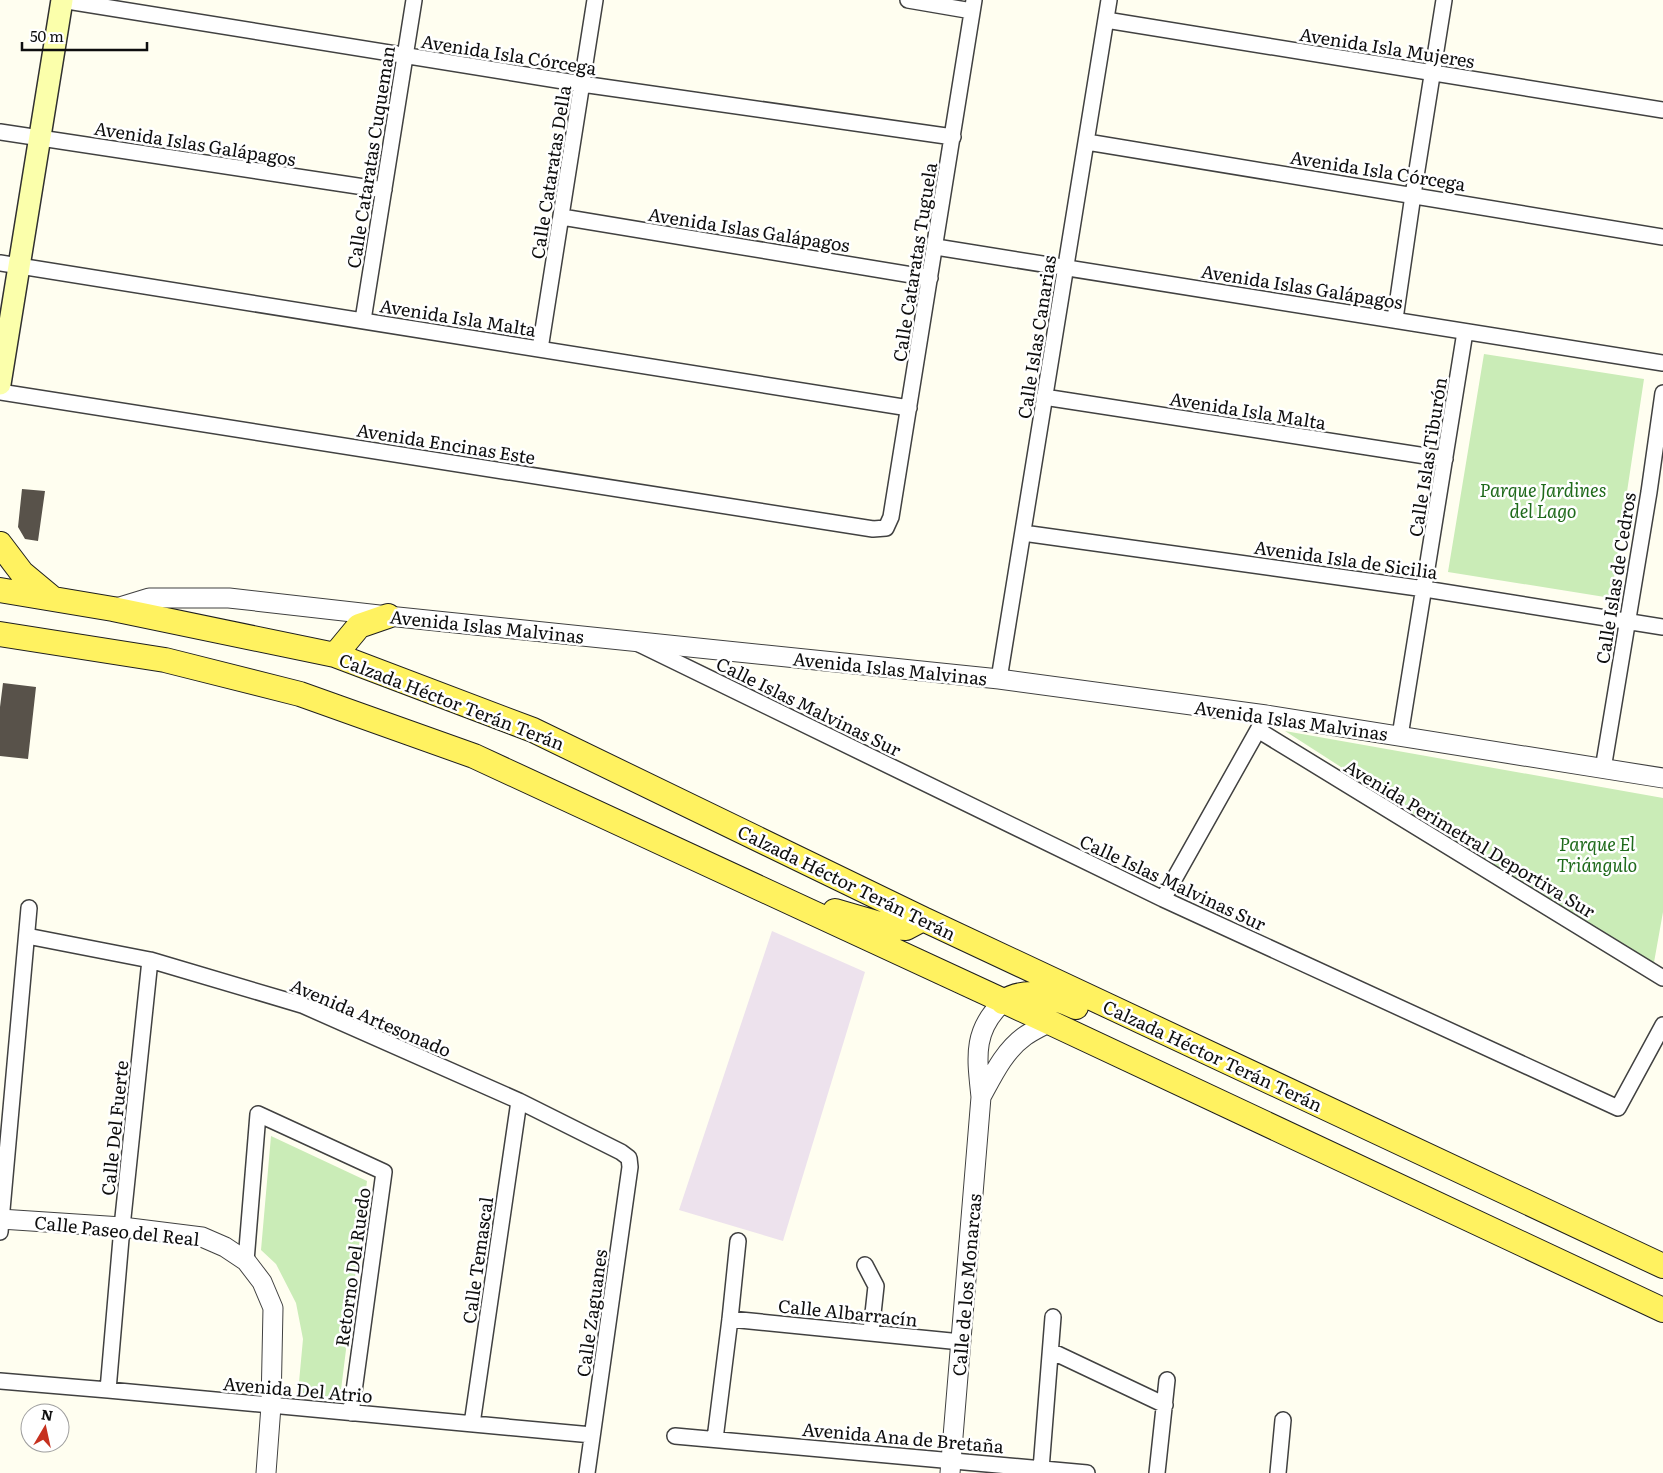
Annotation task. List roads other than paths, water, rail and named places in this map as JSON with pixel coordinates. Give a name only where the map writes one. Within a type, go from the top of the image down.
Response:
[{"type":"main road","points":[[0,384],[10,265],[39,138],[61,0]]},
{"type":"main road","points":[[0,544],[22,573],[54,599]]},
{"type":"main road","name":"Calzada Héctor Terán Terán","points":[[0,590],[114,609],[335,655],[533,730],[923,920],[1663,1266]]},
{"type":"main road","points":[[335,655],[359,626],[388,616]]},
{"type":"main road","points":[[0,634],[164,660],[300,694],[474,756],[1049,1022],[1663,1310]]},
{"type":"main road","points":[[777,897],[806,902],[890,927],[906,928],[923,920]]},
{"type":"main road","points":[[1003,1002],[1013,996],[1038,994],[1055,997],[1108,1020],[1127,1025],[1147,1024]]},
{"type":"street","name":"Avenida Isla Córcega","points":[[61,0],[582,84],[953,137]]},
{"type":"street","name":"Calle Cataratas Cuqueman","points":[[363,320],[414,0]]},
{"type":"street","name":"Calle Cataratas Della","points":[[540,349],[595,0]]},
{"type":"street","points":[[908,0],[973,5]]},
{"type":"street","name":"Calle Islas Canarias","points":[[999,679],[1109,0]]},
{"type":"street","points":[[1395,319],[1444,0]]},
{"type":"street","name":"Calle Cataratas Tuguela","points":[[886,528],[891,517],[936,246],[973,5]]},
{"type":"street","name":"Avenida Isla Mujeres","points":[[1106,20],[1663,110]]},
{"type":"street","name":"Avenida Islas Galápagos","points":[[0,132],[384,190]]},
{"type":"street","name":"Avenida Isla Córcega","points":[[1087,142],[1663,237]]},
{"type":"street","name":"Avenida Islas Galápagos","points":[[562,217],[930,278]]},
{"type":"street","name":"Avenida Islas Galápagos","points":[[936,246],[1663,363]]},
{"type":"street","name":"Avenida Isla Malta","points":[[10,265],[909,408]]},
{"type":"street","name":"Calle Islas Tiburón","points":[[1400,736],[1465,332]]},
{"type":"street","name":"Avenida Encinas Este","points":[[0,392],[872,529],[886,528]]},
{"type":"street","name":"Calle Islas de Cedros","points":[[1603,769],[1627,621],[1656,493],[1663,393]]},
{"type":"street","name":"Avenida Isla Malta","points":[[1044,398],[1445,459]]},
{"type":"street","name":"Avenida Isla de Sicilia","points":[[1023,533],[1425,589],[1663,627]]},
{"type":"street","name":"Avenida Islas Malvinas","points":[[114,609],[149,598],[229,598],[999,679],[1262,722],[1400,736],[1663,778]]},
{"type":"street","name":"Calle Islas Malvinas Sur","points":[[631,640],[1163,899],[1618,1108],[1663,1025]]},
{"type":"street","points":[[1163,899],[1262,722]]},
{"type":"street","name":"Avenida Perimetral Deportiva Sur","points":[[1262,722],[1663,978]]},
{"type":"street","points":[[0,1222],[28,908]]},
{"type":"street","name":"Avenida Artesonado","points":[[27,936],[150,960],[302,1004],[518,1101],[621,1152],[629,1158]]},
{"type":"street","name":"Calle Del Fuerte","points":[[108,1390],[122,1227],[150,960]]},
{"type":"street","name":"Calle de los Monarcas","points":[[951,1467],[981,1097],[979,1043],[992,1012],[1003,1002]]},
{"type":"street","name":"Calle de los Monarcas","points":[[981,1097],[997,1068],[1011,1049],[1026,1036],[1049,1022]]},
{"type":"street","name":"Calle Temascal","points":[[472,1424],[518,1101]]},
{"type":"street","name":"Retorno Del Ruedo","points":[[246,1261],[258,1114],[384,1172],[351,1413]]},
{"type":"street","name":"Calle Zaguanes","points":[[587,1473],[630,1167],[629,1158]]},
{"type":"street","name":"Calle Paseo del Real","points":[[0,1222],[122,1227],[202,1237],[225,1247],[246,1261],[262,1282],[273,1308],[271,1406],[266,1473]]},
{"type":"street","points":[[715,1439],[738,1241]]},
{"type":"street","points":[[865,1265],[876,1286],[871,1332]]},
{"type":"street","points":[[1041,1469],[1053,1318]]},
{"type":"street","name":"Calle Albarracín","points":[[730,1319],[961,1342]]},
{"type":"street","points":[[1051,1351],[1165,1405]]},
{"type":"street","points":[[1157,1473],[1167,1380]]},
{"type":"street","name":"Avenida Del Atrio","points":[[0,1381],[592,1436]]},
{"type":"street","points":[[1278,1473],[1283,1420]]},
{"type":"street","name":"Avenida Ana de Bretaña","points":[[675,1436],[951,1467],[1041,1469],[1087,1473]]},
{"type":"park label","name":"Parque Jardines del Lago","points":[[1543,499]]},
{"type":"park label","name":"Parque El Triángulo","points":[[1597,853]]}]
